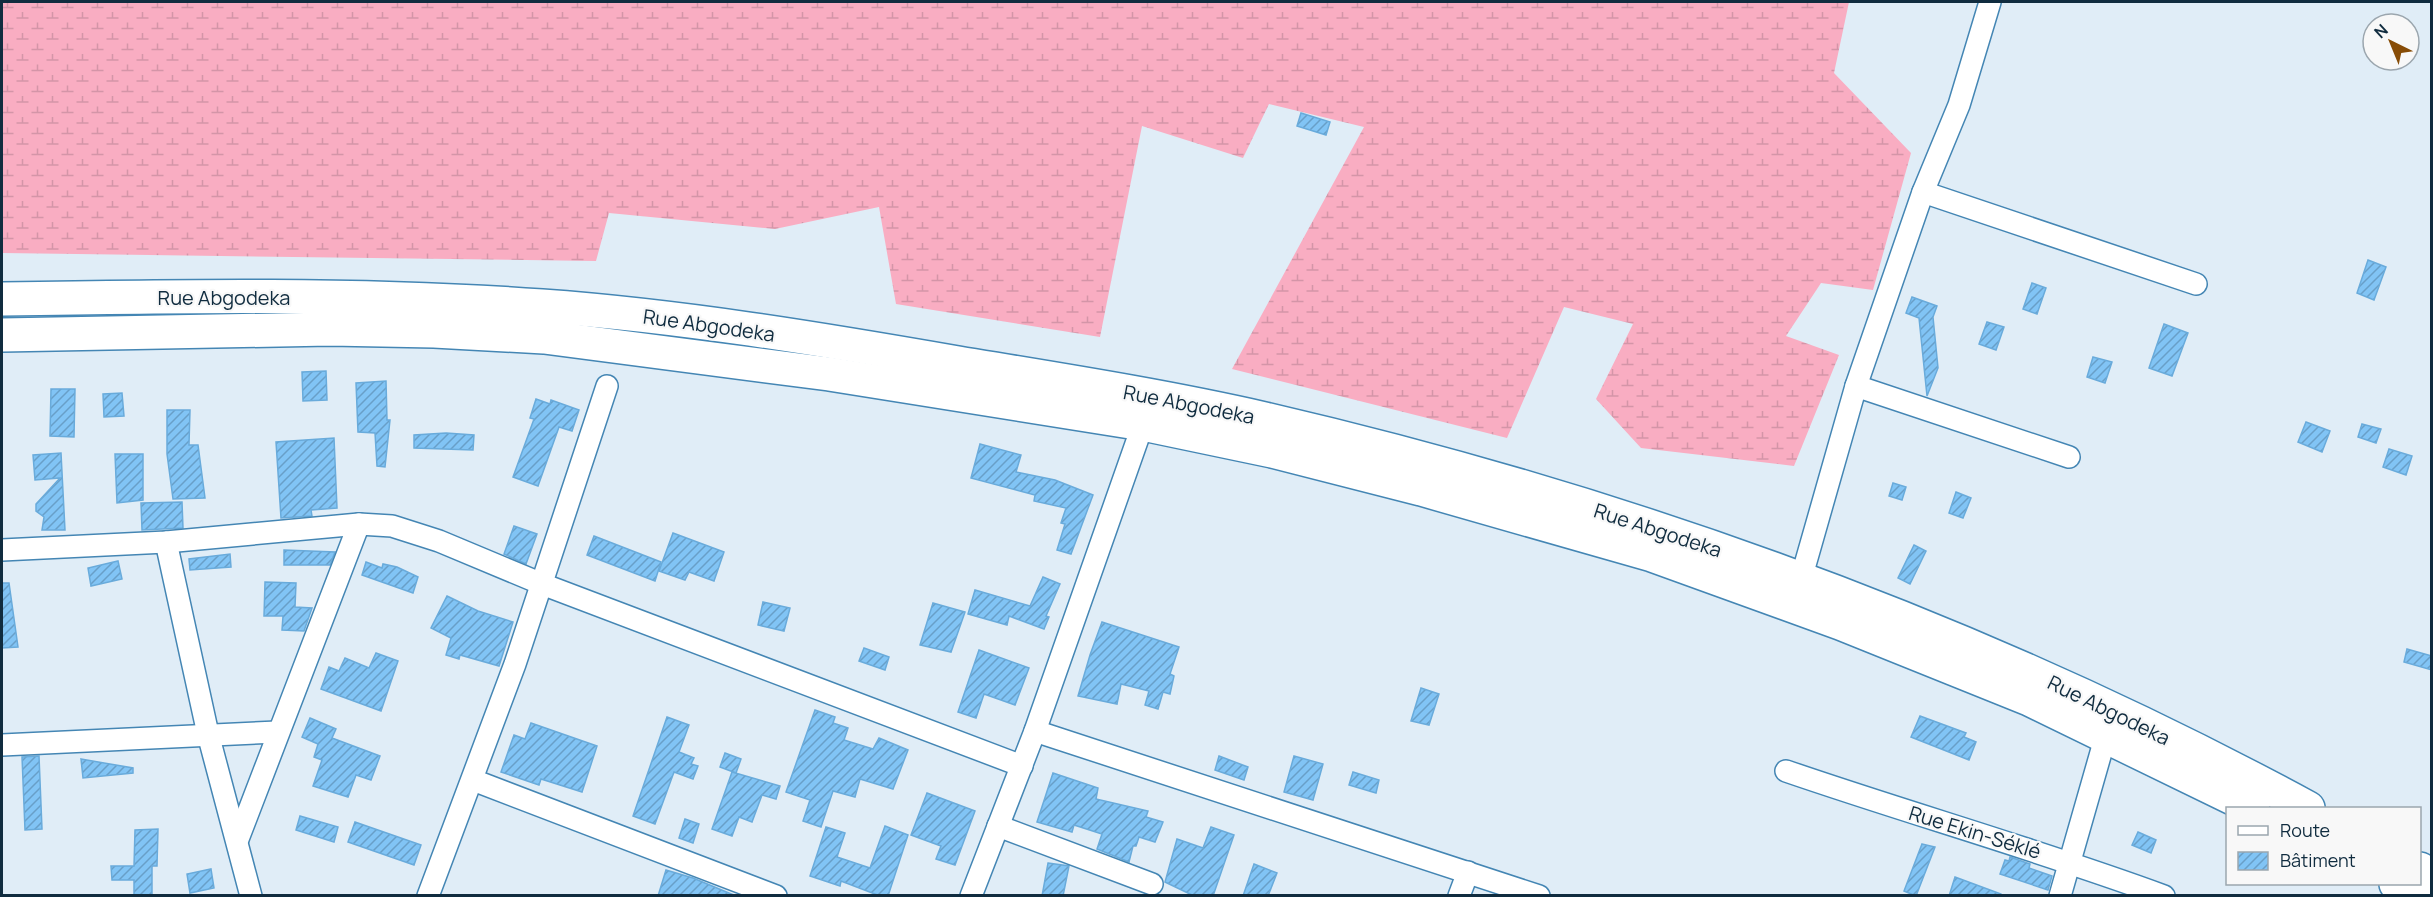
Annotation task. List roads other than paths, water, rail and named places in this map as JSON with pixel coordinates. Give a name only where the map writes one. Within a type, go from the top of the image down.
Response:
[{"type":"main road","name":"Rue Abgodeka","points":[[2,299],[318,298],[541,306],[647,316],[830,341],[1161,397],[1353,440],[1658,528],[1801,579],[2034,674],[2306,807]]},
{"type":"main road","name":"Rue Abgodeka","points":[[2,335],[330,329],[434,331],[544,337],[829,374],[1143,424],[1352,471],[1652,555],[1840,623],[2029,699],[2251,807]]},
{"type":"main road","points":[[2398,885],[2418,896]]},
{"type":"street","points":[[1801,579],[1856,386],[1923,192],[1959,105],[1990,2]]},
{"type":"street","points":[[1923,192],[2196,284]]},
{"type":"street","points":[[428,896],[473,780],[542,584],[607,386]]},
{"type":"street","points":[[1856,386],[2069,457]]},
{"type":"street","points":[[971,896],[1035,731],[1143,424]]},
{"type":"street","points":[[238,839],[277,732],[359,524]]},
{"type":"street","points":[[2,550],[166,542],[359,524],[392,526],[439,541],[542,584],[1022,766]]},
{"type":"street","points":[[166,542],[208,734],[238,839],[251,896]]},
{"type":"street","points":[[1035,731],[1539,896]]},
{"type":"street","points":[[2,745],[277,732]]},
{"type":"street","points":[[2060,896],[2106,735]]},
{"type":"street","name":"Rue Ekin-Séklé","points":[[1786,771],[1886,806],[2071,862],[2164,896]]},
{"type":"street","points":[[473,780],[776,896]]},
{"type":"street","points":[[998,826],[1152,884]]},
{"type":"street","points":[[1459,896],[1468,872]]}]
